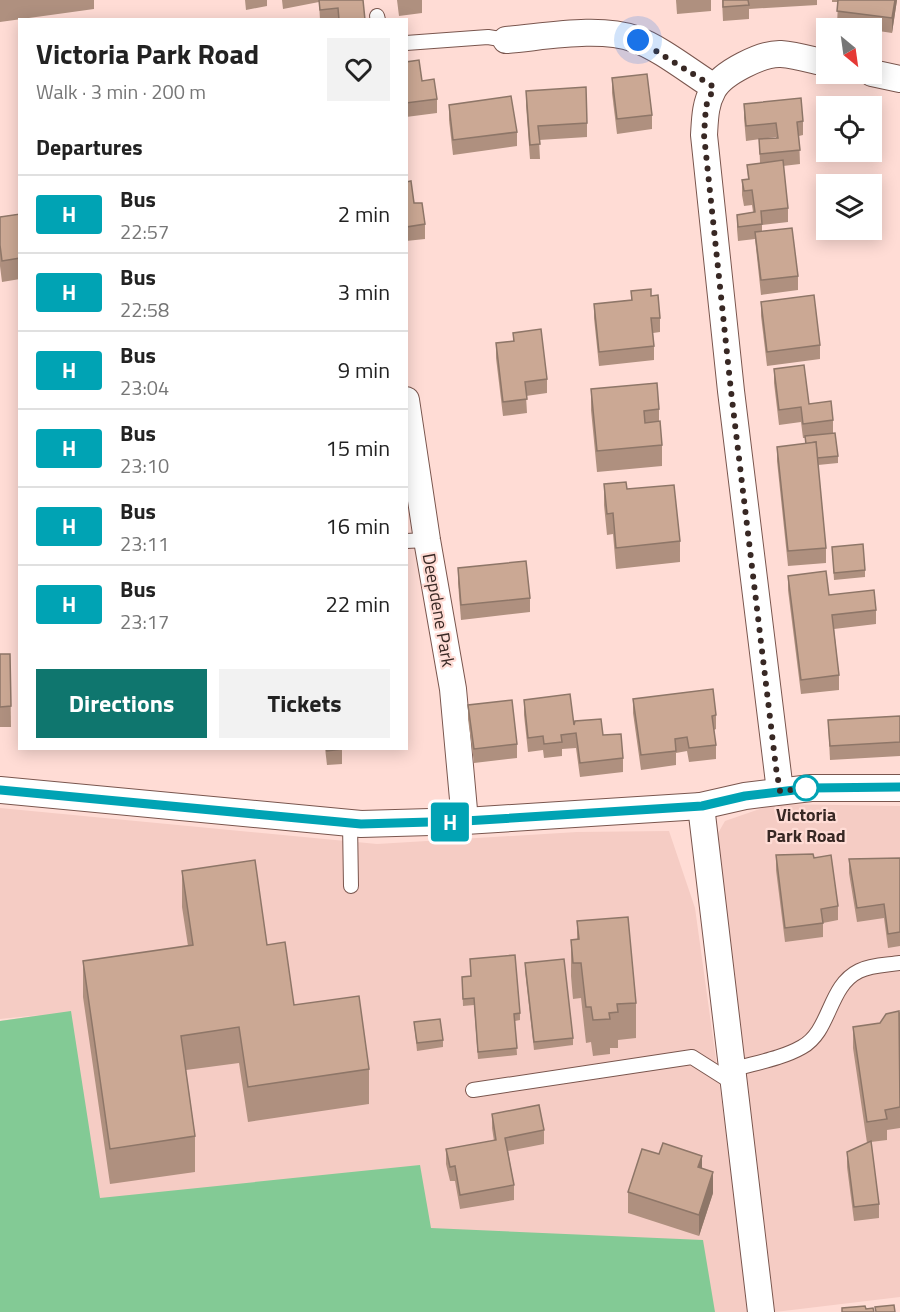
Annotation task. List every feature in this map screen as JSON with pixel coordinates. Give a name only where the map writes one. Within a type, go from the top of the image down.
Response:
[{"type":"street","points":[[506,40],[604,33],[623,34],[638,40],[714,87]]},
{"type":"street","points":[[780,791],[731,391],[704,135],[706,106],[714,87],[734,71],[756,58],[779,54],[816,61]]},
{"type":"street","points":[[882,75],[900,79]]},
{"type":"street","name":"Deepdene Park","points":[[408,426],[417,541],[453,689],[465,821]]},
{"type":"street","points":[[0,790],[350,823],[465,821],[702,806],[780,791],[811,788],[900,788]]},
{"type":"street","points":[[702,806],[761,1312]]},
{"type":"lane","points":[[408,43],[488,36],[506,40]]},
{"type":"lane","points":[[350,823],[351,886]]},
{"type":"lane","points":[[473,1090],[692,1057],[732,1076],[803,1047],[821,1028],[830,1005],[851,976],[861,969],[900,963]]},
{"type":"shaded area","points":[[774,804],[900,806],[900,1297],[775,1312],[717,835],[725,821]]},
{"type":"shaded area","points":[[0,808],[377,844],[577,832],[669,831],[695,908],[751,1312],[0,1312],[0,1021],[40,1015],[0,1019]]},
{"type":"green space","points":[[71,1011],[100,1198],[420,1165],[431,1228],[703,1240],[715,1312],[0,1312],[0,1021]]},
{"type":"building","points":[[319,0],[363,0],[365,18],[339,18],[338,8],[320,10]]},
{"type":"building","points":[[723,0],[748,0],[749,5],[723,7]]},
{"type":"building","points":[[838,0],[895,0],[892,18],[837,11]]},
{"type":"building","points":[[419,60],[422,81],[434,79],[437,99],[408,103],[408,62]]},
{"type":"building","points":[[647,74],[652,115],[617,119],[612,78]]},
{"type":"building","points":[[586,87],[587,123],[538,126],[540,144],[530,145],[526,91]]},
{"type":"building","points":[[511,96],[517,132],[453,140],[449,105]]},
{"type":"building","points":[[801,98],[803,121],[797,122],[800,150],[760,154],[759,139],[778,138],[776,123],[746,126],[744,104]]},
{"type":"building","points":[[783,160],[788,208],[761,211],[762,224],[738,227],[737,215],[755,212],[752,190],[744,191],[742,180],[749,179],[747,165]]},
{"type":"building","points":[[411,181],[414,203],[422,203],[425,224],[408,227],[408,182]]},
{"type":"building","points":[[18,214],[18,258],[2,261],[0,217]]},
{"type":"building","points":[[792,228],[798,276],[761,280],[755,232]]},
{"type":"building","points":[[651,289],[651,296],[658,295],[660,318],[651,318],[654,346],[599,352],[594,304],[632,300],[631,291]]},
{"type":"building","points":[[814,295],[820,345],[767,352],[761,302]]},
{"type":"building","points":[[541,329],[547,379],[525,382],[527,399],[503,402],[496,343],[514,341],[513,333]]},
{"type":"building","points":[[804,365],[809,404],[831,401],[833,420],[803,424],[801,407],[779,410],[774,369]]},
{"type":"building","points":[[657,383],[659,409],[644,411],[645,423],[660,421],[662,445],[597,451],[591,389]]},
{"type":"building","points":[[835,433],[838,456],[817,458],[816,442],[806,444],[805,436]]},
{"type":"building","points":[[816,442],[826,548],[788,551],[777,447]]},
{"type":"building","points":[[626,482],[627,489],[674,485],[680,541],[616,548],[613,513],[607,514],[604,484]]},
{"type":"building","points":[[863,544],[865,570],[834,573],[832,547]]},
{"type":"building","points":[[526,561],[530,598],[461,605],[458,568]]},
{"type":"building","points":[[826,571],[829,595],[874,590],[876,610],[832,615],[839,675],[801,680],[788,576]]},
{"type":"building","points":[[0,654],[10,654],[11,706],[0,707]]},
{"type":"building","points":[[713,689],[716,715],[712,716],[716,745],[689,748],[687,737],[675,739],[676,751],[641,755],[633,699]]},
{"type":"building","points":[[570,694],[574,725],[575,721],[601,719],[603,735],[621,734],[623,758],[580,763],[576,733],[561,735],[562,742],[544,744],[543,736],[528,738],[524,700]]},
{"type":"building","points":[[512,700],[517,744],[474,749],[468,705]]},
{"type":"building","points":[[900,716],[900,742],[830,746],[828,720]]},
{"type":"building","points":[[813,854],[814,858],[831,855],[838,906],[821,909],[823,923],[785,928],[776,855]]},
{"type":"building","points":[[900,858],[900,932],[888,934],[884,904],[857,908],[849,859]]},
{"type":"building","points":[[255,860],[267,945],[285,942],[294,1005],[359,996],[369,1069],[248,1087],[239,1027],[181,1036],[195,1136],[110,1149],[83,961],[193,945],[182,871]]},
{"type":"building","points":[[628,917],[636,1003],[617,1004],[618,1012],[609,1013],[610,1019],[593,1020],[591,1007],[586,1007],[581,963],[573,963],[571,940],[579,939],[577,921]]},
{"type":"building","points":[[515,955],[520,1013],[514,1014],[517,1048],[478,1052],[474,998],[463,999],[462,977],[471,976],[470,959]]},
{"type":"building","points":[[564,959],[573,1038],[534,1042],[525,963]]},
{"type":"building","points":[[899,1011],[900,1107],[885,1110],[887,1119],[867,1122],[853,1027],[880,1023],[886,1014]]},
{"type":"building","points":[[440,1019],[443,1040],[417,1043],[414,1022]]},
{"type":"building","points":[[539,1105],[544,1130],[505,1138],[514,1185],[460,1195],[455,1166],[450,1167],[446,1149],[496,1140],[492,1114]]},
{"type":"building","points":[[871,1141],[879,1204],[854,1207],[847,1152]]},
{"type":"building","points":[[663,1143],[702,1156],[698,1167],[713,1172],[699,1215],[628,1192],[642,1149],[659,1154]]},
{"type":"building","points":[[894,1305],[895,1312],[876,1312],[875,1307]]},
{"type":"building","points":[[865,1306],[866,1309],[873,1308],[874,1312],[842,1312],[842,1308]]},
{"type":"bus line","name":"H","points":[[0,790],[361,824],[550,817],[702,806],[745,796],[811,788],[900,787]]},
{"type":"place","name":"Victoria Park Road","points":[[806,788]]},
{"type":"route","points":[[638,40],[714,87],[706,106],[704,135],[731,391],[776,768],[780,791],[811,788],[806,788]]}]
